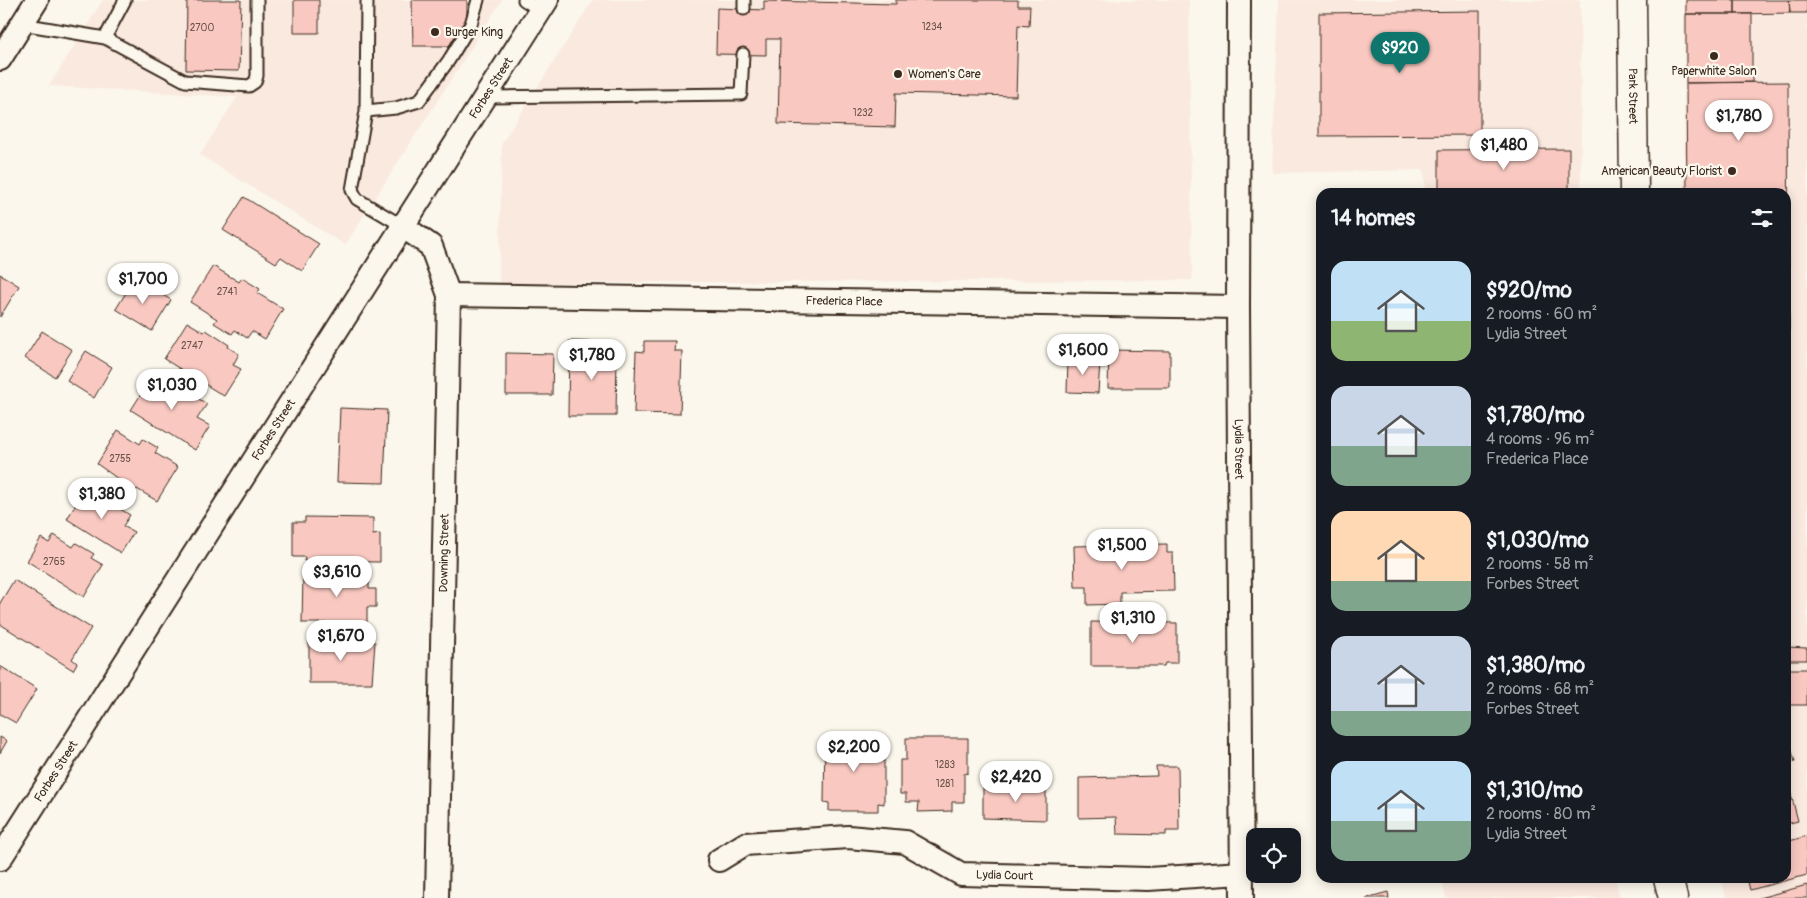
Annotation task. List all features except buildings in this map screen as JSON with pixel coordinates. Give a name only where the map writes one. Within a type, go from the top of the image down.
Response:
[{"type":"street","points":[[0,59],[37,0]]},
{"type":"street","name":"Lydia Street","points":[[1239,0],[1238,307],[1242,898]]},
{"type":"street","name":"Park Street","points":[[1632,0],[1634,188]]},
{"type":"street","name":"Forbes Street","points":[[0,859],[484,97],[537,3]]},
{"type":"street","name":"Downing Street","points":[[401,226],[430,246],[449,295],[437,898]]},
{"type":"street","name":"Frederica Place","points":[[449,295],[1238,307]]},
{"type":"street","name":"Lydia Court","points":[[720,860],[745,844],[848,837],[905,842],[961,874],[1148,879],[1242,873]]},
{"type":"street","points":[[1669,883],[1673,898]]},
{"type":"lane","points":[[105,38],[125,0]]},
{"type":"lane","points":[[22,24],[105,38],[184,81],[249,86],[257,76],[257,0]]},
{"type":"lane","points":[[367,0],[366,111],[352,190],[357,199],[401,226]]},
{"type":"lane","points":[[366,111],[396,108],[419,102],[449,60],[471,24],[478,0]]},
{"type":"lane","points":[[484,97],[741,94],[743,54]]},
{"type":"shaded area","points":[[103,0],[502,0],[345,245],[200,155],[237,97],[49,86]]},
{"type":"shaded area","points":[[593,0],[1189,0],[1192,280],[499,283],[502,143]]},
{"type":"shaded area","points":[[1279,0],[1580,0],[1581,188],[1425,188],[1424,170],[1272,173]]},
{"type":"shaded area","points":[[1684,0],[1807,0],[1807,898],[1726,898],[1722,883],[1791,883],[1791,188],[1684,188]]},
{"type":"shaded area","points":[[1443,883],[1616,883],[1620,898],[1446,898]]},
{"type":"place","name":"Burger King","points":[[435,32]]},
{"type":"place","name":"Paperwhite Salon","points":[[1714,56]]},
{"type":"place","name":"Women's Care","points":[[898,74]]},
{"type":"place","name":"American Beauty Florist","points":[[1732,171]]}]
